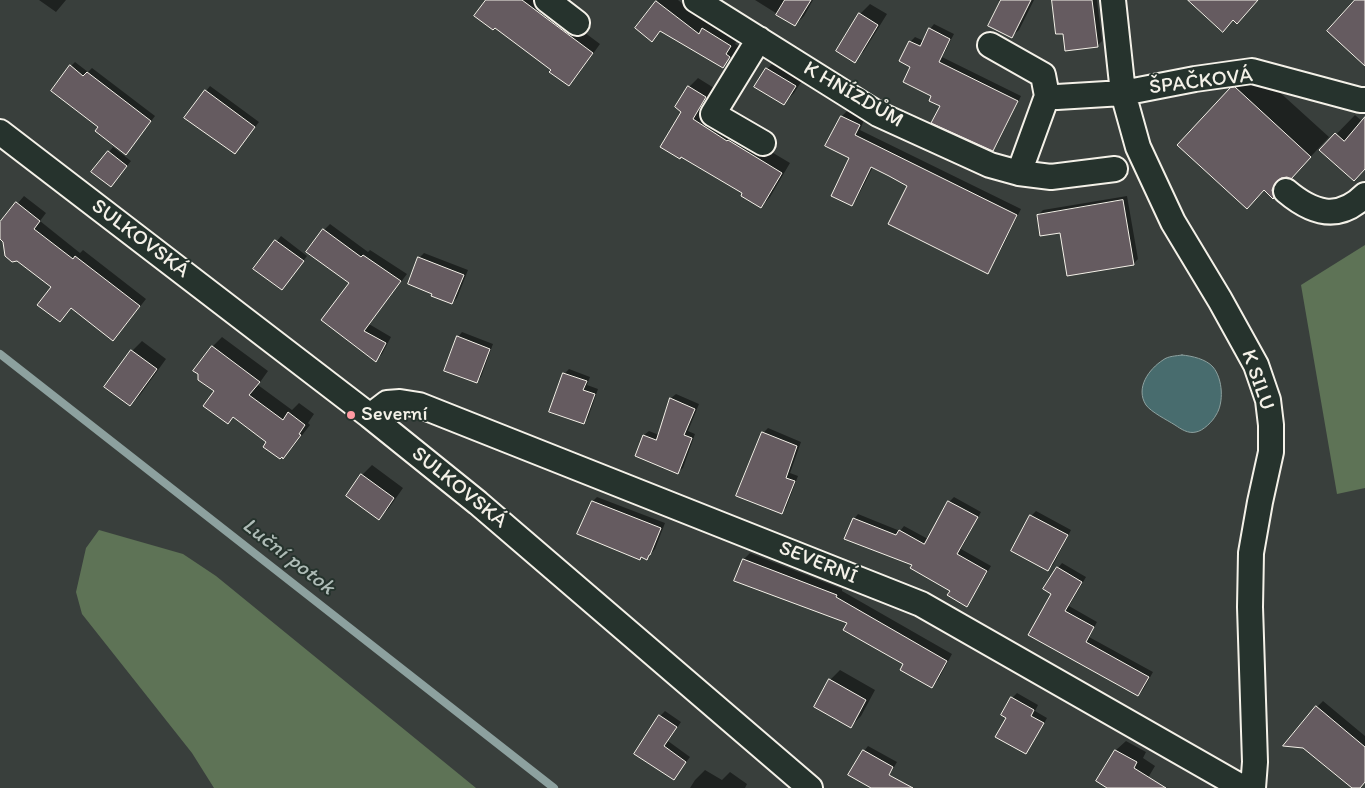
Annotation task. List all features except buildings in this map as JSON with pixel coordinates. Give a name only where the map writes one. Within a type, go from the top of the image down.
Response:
[{"type":"street","points":[[547,0],[577,23]]},
{"type":"street","name":"K HNÍZDŮM","points":[[696,0],[878,114],[990,165],[1019,173],[1051,177],[1116,169]]},
{"type":"street","name":"K SILU","points":[[1113,0],[1123,93],[1138,147],[1173,222],[1241,336],[1256,365],[1268,400],[1271,425],[1271,452],[1251,553],[1250,607],[1255,762],[1253,788]]},
{"type":"street","points":[[759,39],[714,114],[763,144]]},
{"type":"street","points":[[990,45],[1043,75],[1046,96],[1019,173]]},
{"type":"street","name":"ŠPAČKOVÁ","points":[[1123,93],[1196,79],[1252,71],[1365,100]]},
{"type":"street","points":[[1046,96],[1123,93]]},
{"type":"street","name":"SULKOVSKÁ","points":[[0,132],[370,416],[478,502],[810,788]]},
{"type":"street","points":[[1286,191],[1310,208],[1332,212],[1350,207],[1365,195]]},
{"type":"street","name":"SEVERNÍ","points":[[370,416],[387,403],[400,402],[419,405],[921,604],[1243,788]]},
{"type":"green space","points":[[1365,245],[1365,488],[1337,494],[1301,285]]},
{"type":"green space","points":[[99,530],[183,554],[216,576],[476,788],[214,788],[192,753],[82,614],[76,592],[86,548]]},
{"type":"water","points":[[1182,355],[1199,358],[1207,362],[1213,367],[1219,378],[1221,398],[1219,410],[1210,423],[1202,430],[1196,432],[1185,431],[1159,416],[1148,408],[1143,399],[1142,392],[1145,379],[1153,368],[1165,359]]},
{"type":"waterway","name":"Luční potok","points":[[0,354],[554,788]]},
{"type":"place","name":"Severní","points":[[351,415]]}]
